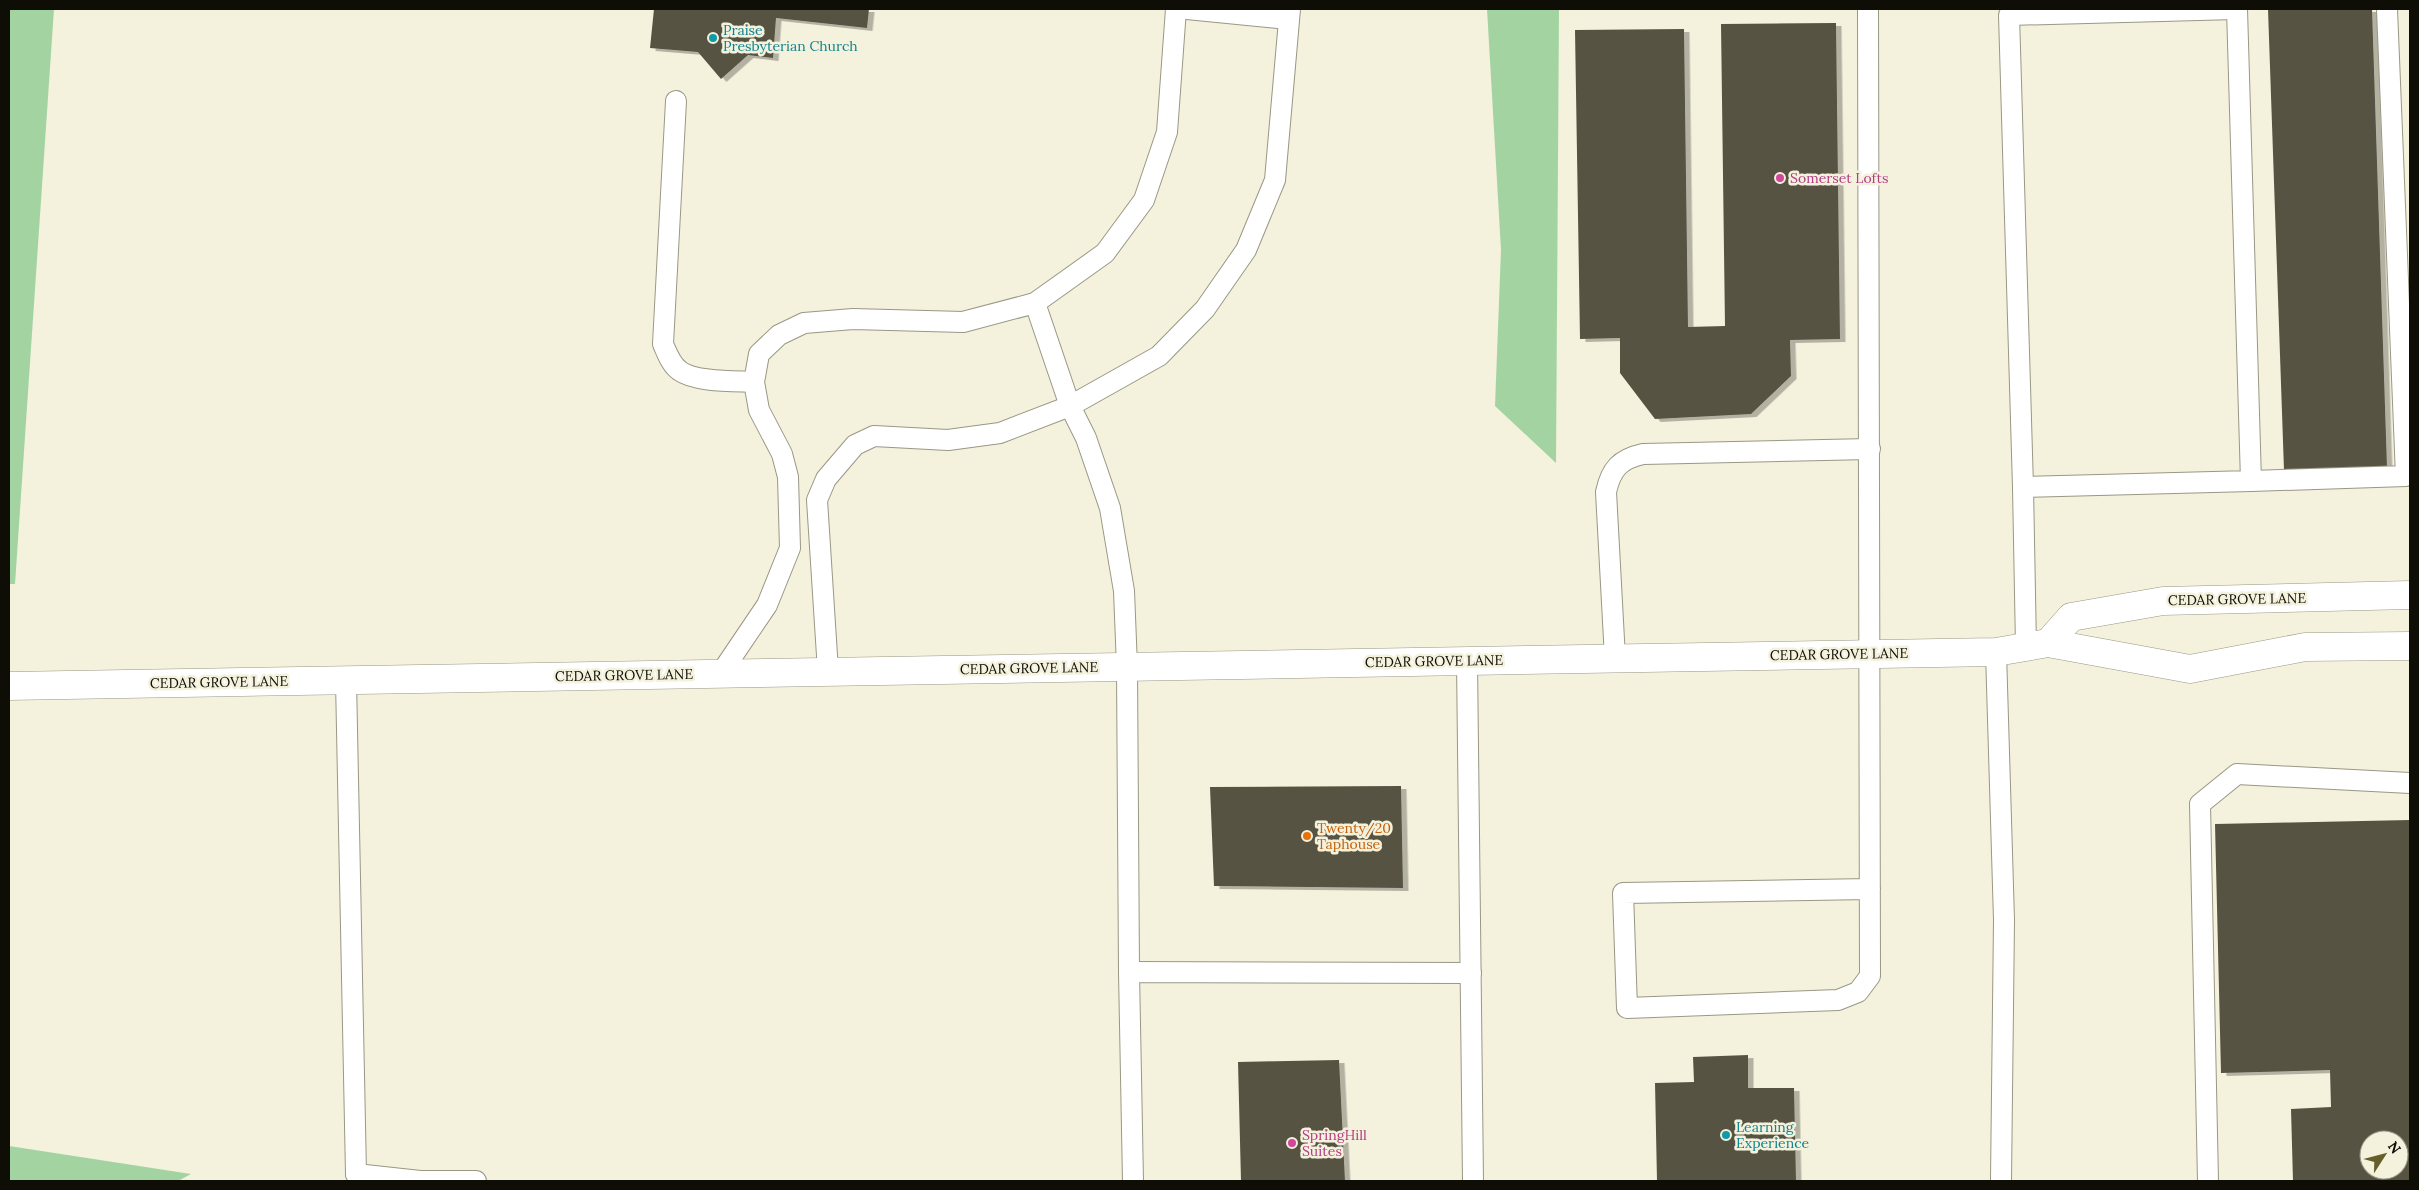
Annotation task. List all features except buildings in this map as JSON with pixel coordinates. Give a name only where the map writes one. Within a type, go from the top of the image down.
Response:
[{"type":"main road","name":"CEDAR GROVE LANE","points":[[2037,645],[2071,617],[2163,601],[2410,595]]},
{"type":"main road","name":"CEDAR GROVE LANE","points":[[9,686],[1996,652],[2037,645],[2190,668],[2305,647],[2410,646]]},
{"type":"lane","points":[[721,673],[767,606],[790,548],[788,477],[782,454],[760,410],[754,382],[759,354],[778,335],[804,323],[853,319],[963,322],[1035,304],[1105,253],[1144,200],[1167,132],[1176,9]]},
{"type":"lane","points":[[828,672],[818,500],[826,479],[839,461],[855,445],[874,436],[948,440],[1000,433],[1070,406],[1159,356],[1205,309],[1246,250],[1275,180],[1289,14],[1187,9]]},
{"type":"lane","points":[[1868,9],[1870,449],[1869,654],[1870,889],[1870,976],[1858,992],[1838,1000],[1627,1008],[1623,893],[1870,889]]},
{"type":"lane","points":[[2037,645],[2023,487],[2009,15],[2236,9],[2251,481]]},
{"type":"lane","points":[[2023,487],[2406,476],[2387,9]]},
{"type":"lane","points":[[676,101],[663,344],[678,370],[690,377],[754,382]]},
{"type":"lane","points":[[1035,304],[1070,406],[1086,438],[1110,508],[1124,591],[1127,667],[1129,972],[1133,1181]]},
{"type":"lane","points":[[1615,658],[1606,492],[1615,466],[1627,458],[1643,454],[1870,449]]},
{"type":"lane","points":[[1996,652],[2004,920],[2001,1181]]},
{"type":"lane","points":[[1467,661],[1473,1181]]},
{"type":"lane","points":[[346,680],[355,1179],[476,1181]]},
{"type":"lane","points":[[2208,1181],[2200,804],[2237,774],[2410,783]]},
{"type":"lane","points":[[1129,972],[1471,973]]},
{"type":"green space","points":[[9,9],[54,9],[15,584],[9,584]]},
{"type":"green space","points":[[1487,9],[1559,9],[1556,463],[1495,406],[1501,250]]},
{"type":"green space","points":[[9,1146],[191,1174],[178,1181],[9,1181]]},
{"type":"place","name":"Praise Presbyterian Church","points":[[713,38]]},
{"type":"place","name":"Somerset Lofts","points":[[1780,178]]},
{"type":"place","name":"Twenty/20 Taphouse","points":[[1307,836]]},
{"type":"place","name":"Learning Experience","points":[[1726,1135]]},
{"type":"place","name":"SpringHill Suites","points":[[1292,1143]]}]
